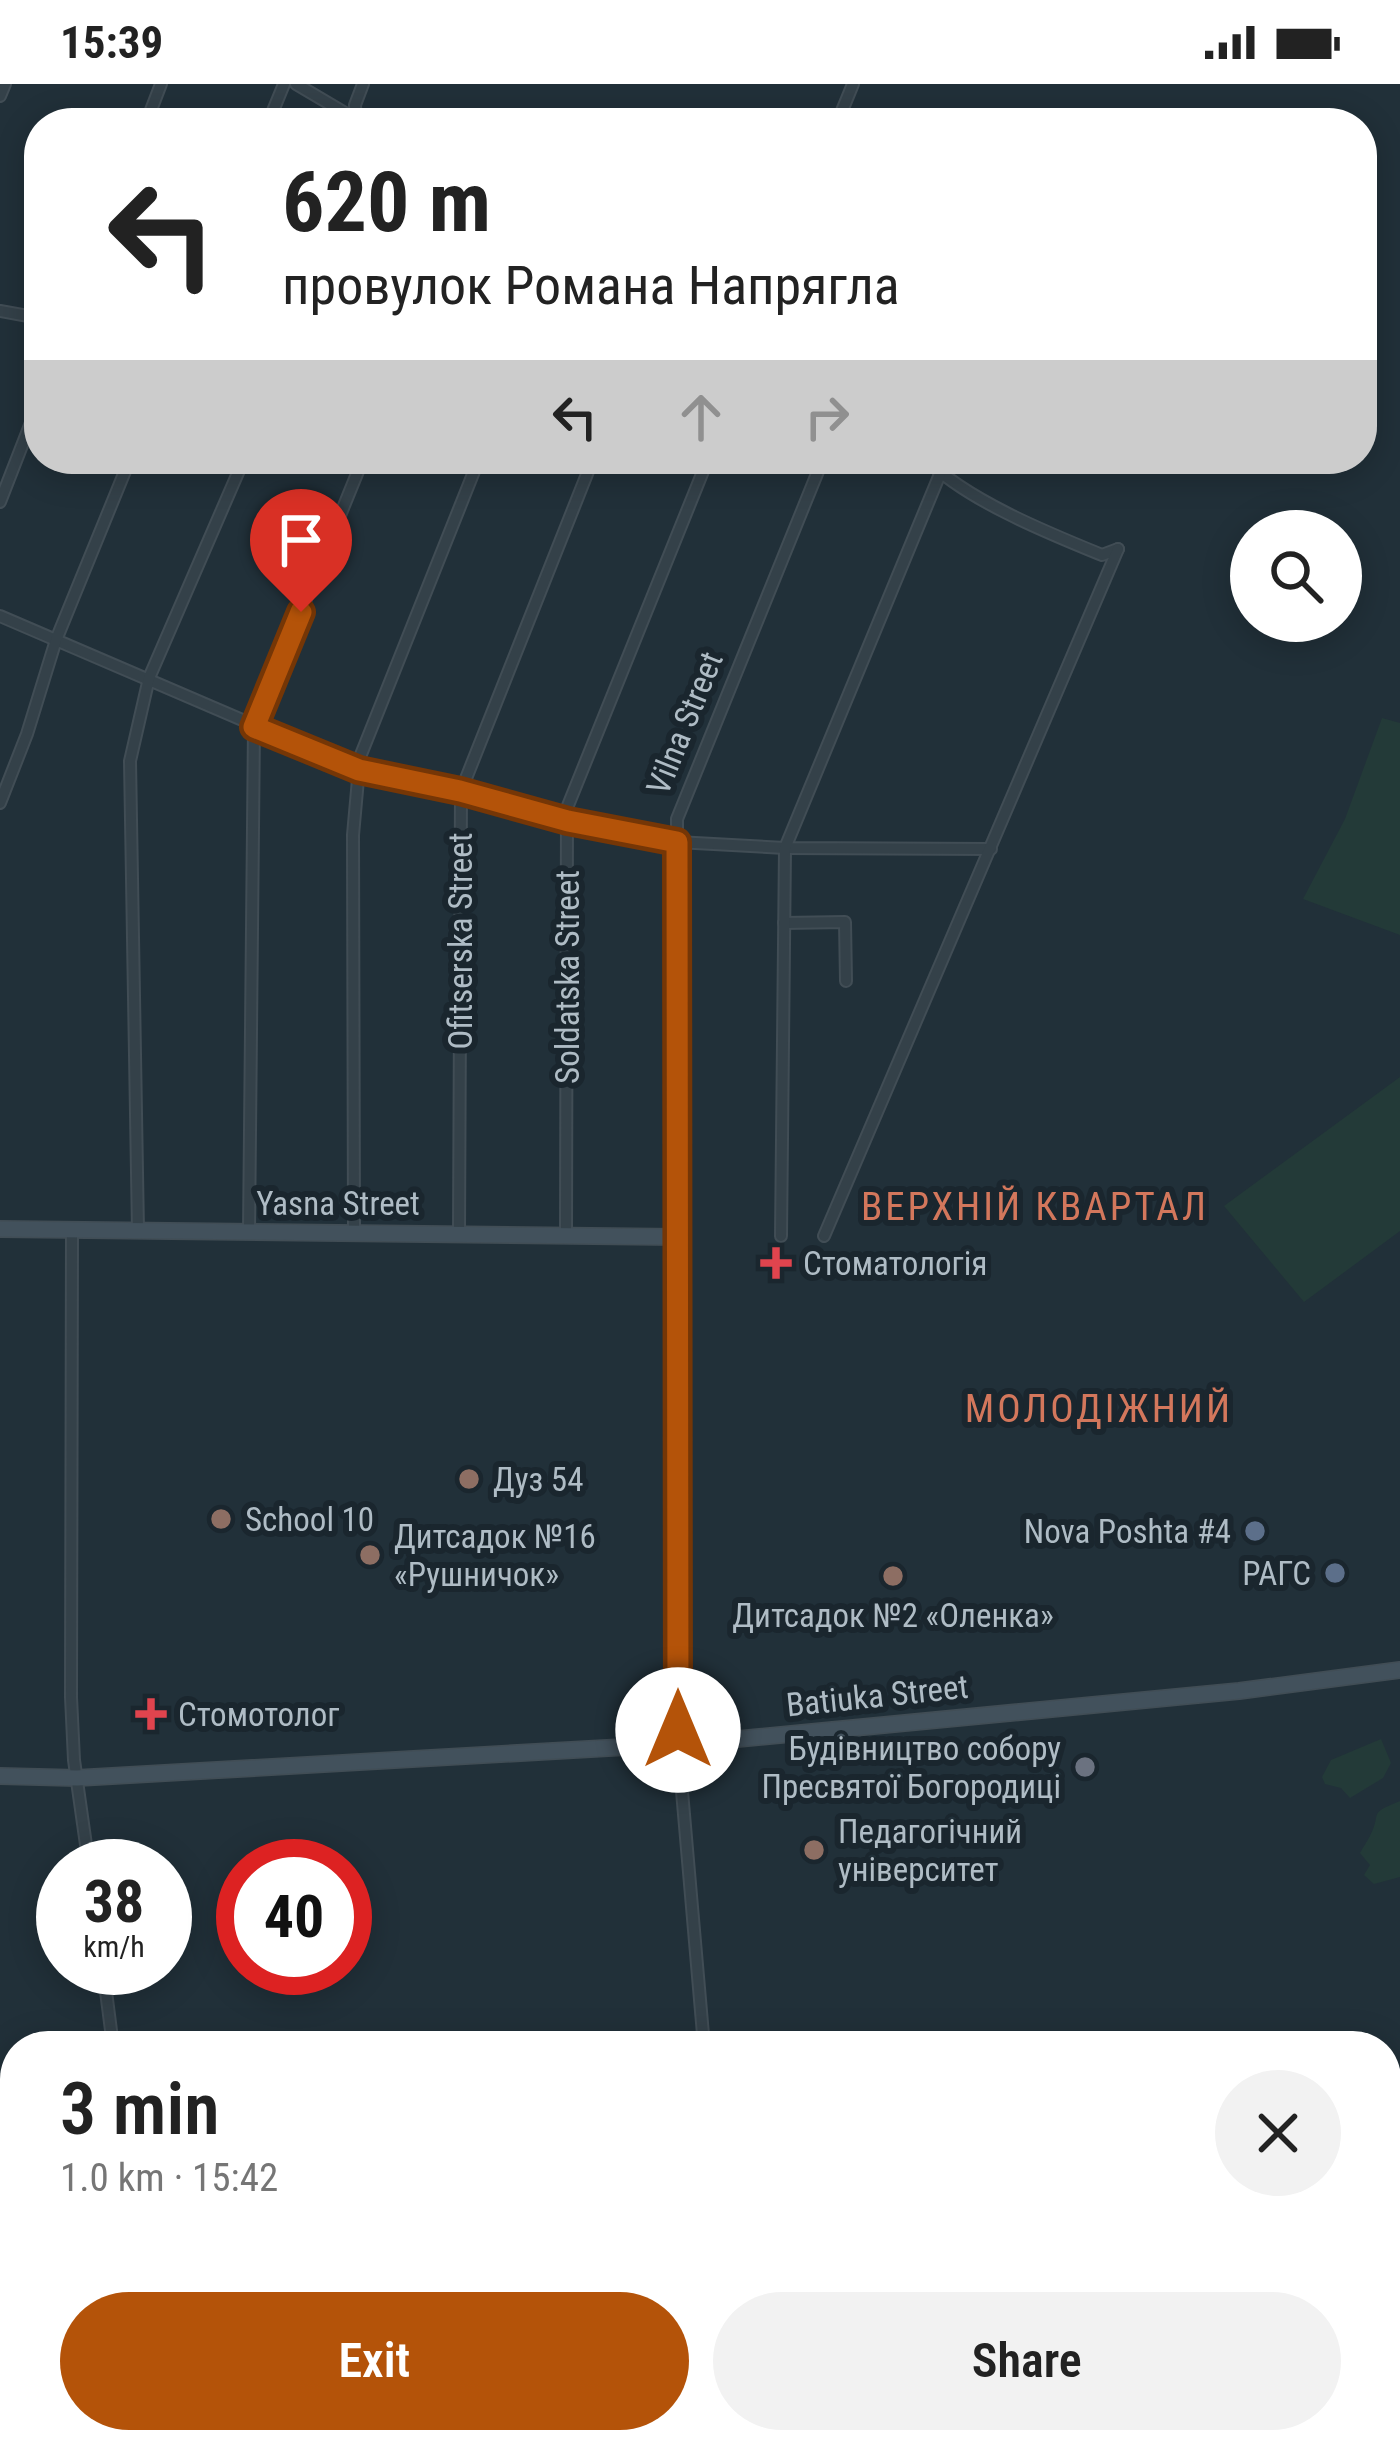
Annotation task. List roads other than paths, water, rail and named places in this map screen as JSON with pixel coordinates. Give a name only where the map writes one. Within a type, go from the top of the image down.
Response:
[{"type":"street","points":[[0,95],[4,84]]},
{"type":"street","points":[[296,84],[337,108]]},
{"type":"street","points":[[0,502],[24,440]]},
{"type":"street","points":[[0,803],[56,640],[124,474]]},
{"type":"street","points":[[138,1231],[130,761],[149,678],[237,474]]},
{"type":"street","points":[[248,1232],[254,727],[357,474]]},
{"type":"street","points":[[354,1232],[353,835],[360,757],[473,474]]},
{"type":"street","name":"Ofitserska Street","points":[[459,1233],[460,791],[587,474]]},
{"type":"street","name":"Soldatska Street","points":[[566,1235],[567,808],[702,474]]},
{"type":"street","name":"Vilna Street","points":[[678,1745],[677,819],[817,474]]},
{"type":"street","points":[[781,1236],[785,848],[940,474],[1041,530],[1102,555],[1118,549],[824,1236]]},
{"type":"street","points":[[0,616],[359,770],[568,821],[677,842],[992,849]]},
{"type":"street","points":[[784,922],[845,922],[846,982]]},
{"type":"street","name":"Yasna Street","points":[[0,1228],[677,1237]]},
{"type":"street","points":[[72,1229],[71,1696],[85,1839]]},
{"type":"street","name":"Batiuka Street","points":[[0,1776],[77,1778],[678,1745],[1239,1691],[1400,1670]]},
{"type":"street","points":[[678,1745],[703,2031]]},
{"type":"street","points":[[106,1995],[111,2031]]},
{"type":"place","name":"Стоматологія","points":[[776,1263]]},
{"type":"place","name":"Дуз 54","points":[[469,1479]]},
{"type":"place","name":"School 10","points":[[221,1519]]},
{"type":"place","name":"Nova Poshta #4","points":[[1255,1531]]},
{"type":"place","name":"Дитсадок №16 «Рушничок»","points":[[370,1555]]},
{"type":"place","name":"РАГС","points":[[1335,1573]]},
{"type":"place","name":"Дитсадок №2 «Оленка»","points":[[893,1576]]},
{"type":"place","name":"Стомотолог","points":[[151,1714]]},
{"type":"place","name":"Будівництво собору Пресвятої Богородиці","points":[[1085,1767]]},
{"type":"place","name":"Педагогічний університет","points":[[814,1850]]},
{"type":"district","name":"ВЕРХНІЙ КВАРТАЛ","points":[[1035,1206]]},
{"type":"district","name":"МОЛОДІЖНИЙ","points":[[1099,1408]]}]
